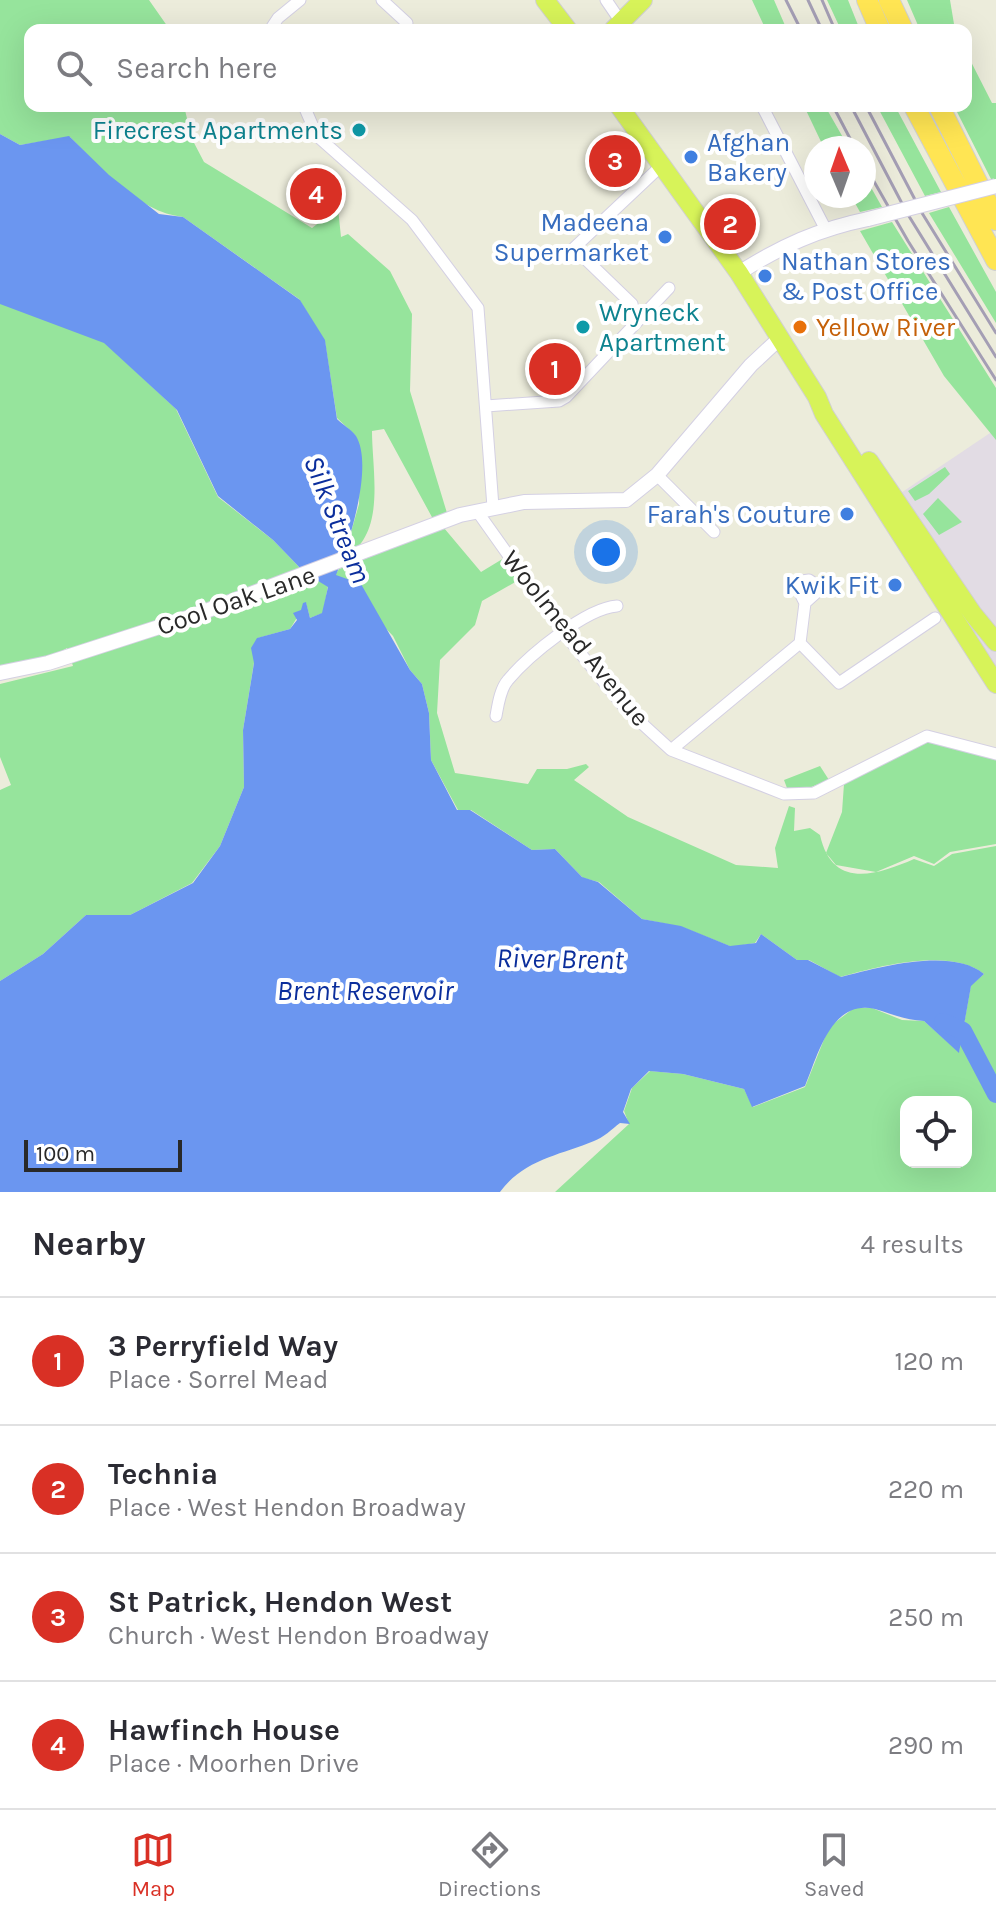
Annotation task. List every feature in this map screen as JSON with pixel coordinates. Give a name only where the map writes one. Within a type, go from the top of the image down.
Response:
[{"type":"highway","points":[[867,0],[877,24]]},
{"type":"highway","points":[[889,0],[900,24]]},
{"type":"highway","points":[[917,112],[996,260]]},
{"type":"highway","points":[[942,112],[996,220]]},
{"type":"main road","points":[[545,0],[563,24]]},
{"type":"main road","points":[[619,24],[643,0]]},
{"type":"main road","points":[[623,112],[739,273],[817,397],[842,423],[965,619],[996,675]]},
{"type":"main road","points":[[965,619],[996,644]]},
{"type":"main road","points":[[965,619],[996,684]]},
{"type":"street","points":[[275,24],[300,0]]},
{"type":"street","points":[[382,0],[407,23]]},
{"type":"street","points":[[606,0],[616,24]]},
{"type":"street","points":[[307,112],[317,136],[412,220],[478,308],[493,507]]},
{"type":"street","points":[[765,112],[825,228]]},
{"type":"street","points":[[636,321],[632,304],[574,248],[662,165]]},
{"type":"street","points":[[739,273],[782,246],[825,228],[996,186]]},
{"type":"street","points":[[486,406],[559,401],[566,397],[669,288]]},
{"type":"street","name":"Cool Oak Lane","points":[[0,673],[76,654],[350,560],[477,511],[524,502],[617,503],[636,495],[657,475],[751,365],[780,338]]},
{"type":"street","points":[[657,475],[714,532]]},
{"type":"street","name":"Woolmead Avenue","points":[[477,511],[563,632],[625,708],[671,750],[784,794],[814,793],[927,736],[996,754]]},
{"type":"street","points":[[671,750],[800,643],[805,603]]},
{"type":"street","points":[[496,716],[506,682],[563,632],[603,607],[617,606]]},
{"type":"street","points":[[800,643],[839,683],[935,618]]},
{"type":"shaded area","points":[[996,429],[996,684],[883,505]]},
{"type":"green space","points":[[0,0],[149,0],[166,24],[24,24],[24,112],[185,112],[192,139],[204,162],[312,228],[338,208],[341,237],[348,234],[390,271],[412,314],[410,391],[447,513],[433,519],[384,429],[372,431],[372,518],[367,534],[358,547],[344,557],[359,504],[360,455],[355,435],[337,418],[325,342],[299,299],[183,217],[151,207],[136,198],[70,137],[20,145],[0,134]]},
{"type":"green space","points":[[752,0],[774,0],[784,24],[763,24]]},
{"type":"green space","points":[[827,0],[848,0],[858,24],[838,24]]},
{"type":"green space","points":[[907,0],[950,0],[954,24],[917,24]]},
{"type":"green space","points":[[972,64],[992,103],[996,103],[996,180],[992,181],[957,112],[972,112]]},
{"type":"green space","points":[[807,112],[828,112],[842,136],[818,136]]},
{"type":"green space","points":[[880,112],[898,112],[941,192],[925,196]]},
{"type":"green space","points":[[876,196],[882,207],[860,212],[858,208],[876,208]]},
{"type":"green space","points":[[949,207],[996,292],[996,323],[929,213]]},
{"type":"green space","points":[[892,222],[996,388],[996,440],[944,376],[860,231]]},
{"type":"green space","points":[[0,303],[103,341],[176,409],[218,497],[273,540],[305,573],[328,586],[323,613],[310,618],[306,603],[290,629],[258,638],[243,730],[244,787],[220,846],[192,883],[130,915],[86,915],[43,954],[0,981],[0,790],[11,785],[0,757],[0,684],[73,666],[67,648],[53,656],[0,668]]},
{"type":"green space","points":[[945,467],[950,474],[929,494],[915,501],[908,491]]},
{"type":"green space","points":[[938,498],[962,522],[939,535],[923,514]]},
{"type":"green space","points":[[444,528],[481,572],[509,555],[524,577],[482,601],[475,625],[440,660],[437,713],[455,773],[528,784],[537,769],[567,769],[586,764],[589,767],[574,780],[628,817],[736,865],[778,868],[775,848],[789,806],[795,808],[794,831],[810,828],[820,835],[834,864],[857,874],[885,870],[914,859],[934,866],[952,854],[996,846],[996,1192],[555,1192],[629,1124],[624,1111],[632,1088],[650,1071],[683,1074],[744,1089],[753,1107],[805,1087],[829,1027],[854,1008],[872,1008],[902,1020],[924,1021],[959,1052],[971,985],[984,974],[970,966],[934,960],[894,964],[840,977],[809,960],[797,960],[761,934],[755,943],[732,947],[682,927],[642,919],[599,882],[583,878],[555,849],[532,850],[471,810],[458,810],[431,760],[429,713],[422,684],[410,670],[393,636],[335,575],[339,569]]},
{"type":"green space","points":[[927,741],[996,760],[996,844],[950,852],[934,864],[914,856],[876,872],[836,865],[826,853],[842,812],[844,784]]},
{"type":"green space","points":[[820,766],[829,780],[806,789],[787,788],[784,780]]},
{"type":"water","name":"Brent Reservoir","points":[[0,134],[20,145],[69,136],[109,175],[159,214],[183,217],[300,300],[325,340],[337,419],[356,436],[361,449],[358,505],[336,575],[361,584],[410,670],[422,684],[429,713],[431,760],[457,810],[470,810],[532,850],[555,849],[582,877],[598,882],[642,919],[681,926],[730,946],[756,943],[761,934],[797,960],[808,960],[841,977],[935,960],[970,966],[984,974],[971,986],[959,1053],[924,1021],[860,1008],[847,1012],[828,1032],[805,1086],[752,1107],[744,1089],[683,1074],[649,1071],[631,1089],[623,1112],[630,1124],[620,1123],[597,1140],[531,1165],[500,1192],[0,1192],[0,981],[43,954],[86,915],[130,915],[193,883],[220,846],[244,787],[243,730],[254,663],[251,648],[257,638],[290,629],[297,620],[293,613],[301,610],[303,603],[306,602],[310,618],[322,613],[328,587],[305,573],[273,540],[218,496],[177,410],[104,343],[0,304]]},
{"type":"waterway","name":"River Brent","points":[[943,1022],[963,1031],[996,1094]]},
{"type":"railway","points":[[786,0],[798,24]]},
{"type":"railway","points":[[808,0],[819,24]]},
{"type":"railway","points":[[822,0],[832,24]]},
{"type":"railway","points":[[836,112],[849,136]]},
{"type":"railway","points":[[854,112],[907,213],[996,357]]},
{"type":"railway","points":[[869,112],[922,213],[996,333]]},
{"type":"railway","points":[[876,185],[996,380]]},
{"type":"place","name":"Firecrest Apartments","points":[[359,130]]},
{"type":"place","name":"Afghan Bakery","points":[[691,157]]},
{"type":"place","name":"St Patrick, Hendon West","points":[[615,161]]},
{"type":"place","name":"Hawfinch House","points":[[316,194]]},
{"type":"place","name":"Technia","points":[[730,224]]},
{"type":"place","name":"Madeena Supermarket","points":[[665,237]]},
{"type":"place","name":"Nathan Stores & Post Office","points":[[765,276]]},
{"type":"place","name":"Wryneck Apartment","points":[[583,327]]},
{"type":"place","name":"Yellow River","points":[[800,327]]},
{"type":"place","name":"3 Perryfield Way","points":[[555,369]]},
{"type":"place","name":"Farah's Couture","points":[[847,514]]},
{"type":"place","name":"Kwik Fit","points":[[895,585]]},
{"type":"water label","name":"Silk Stream","points":[[338,519]]}]
